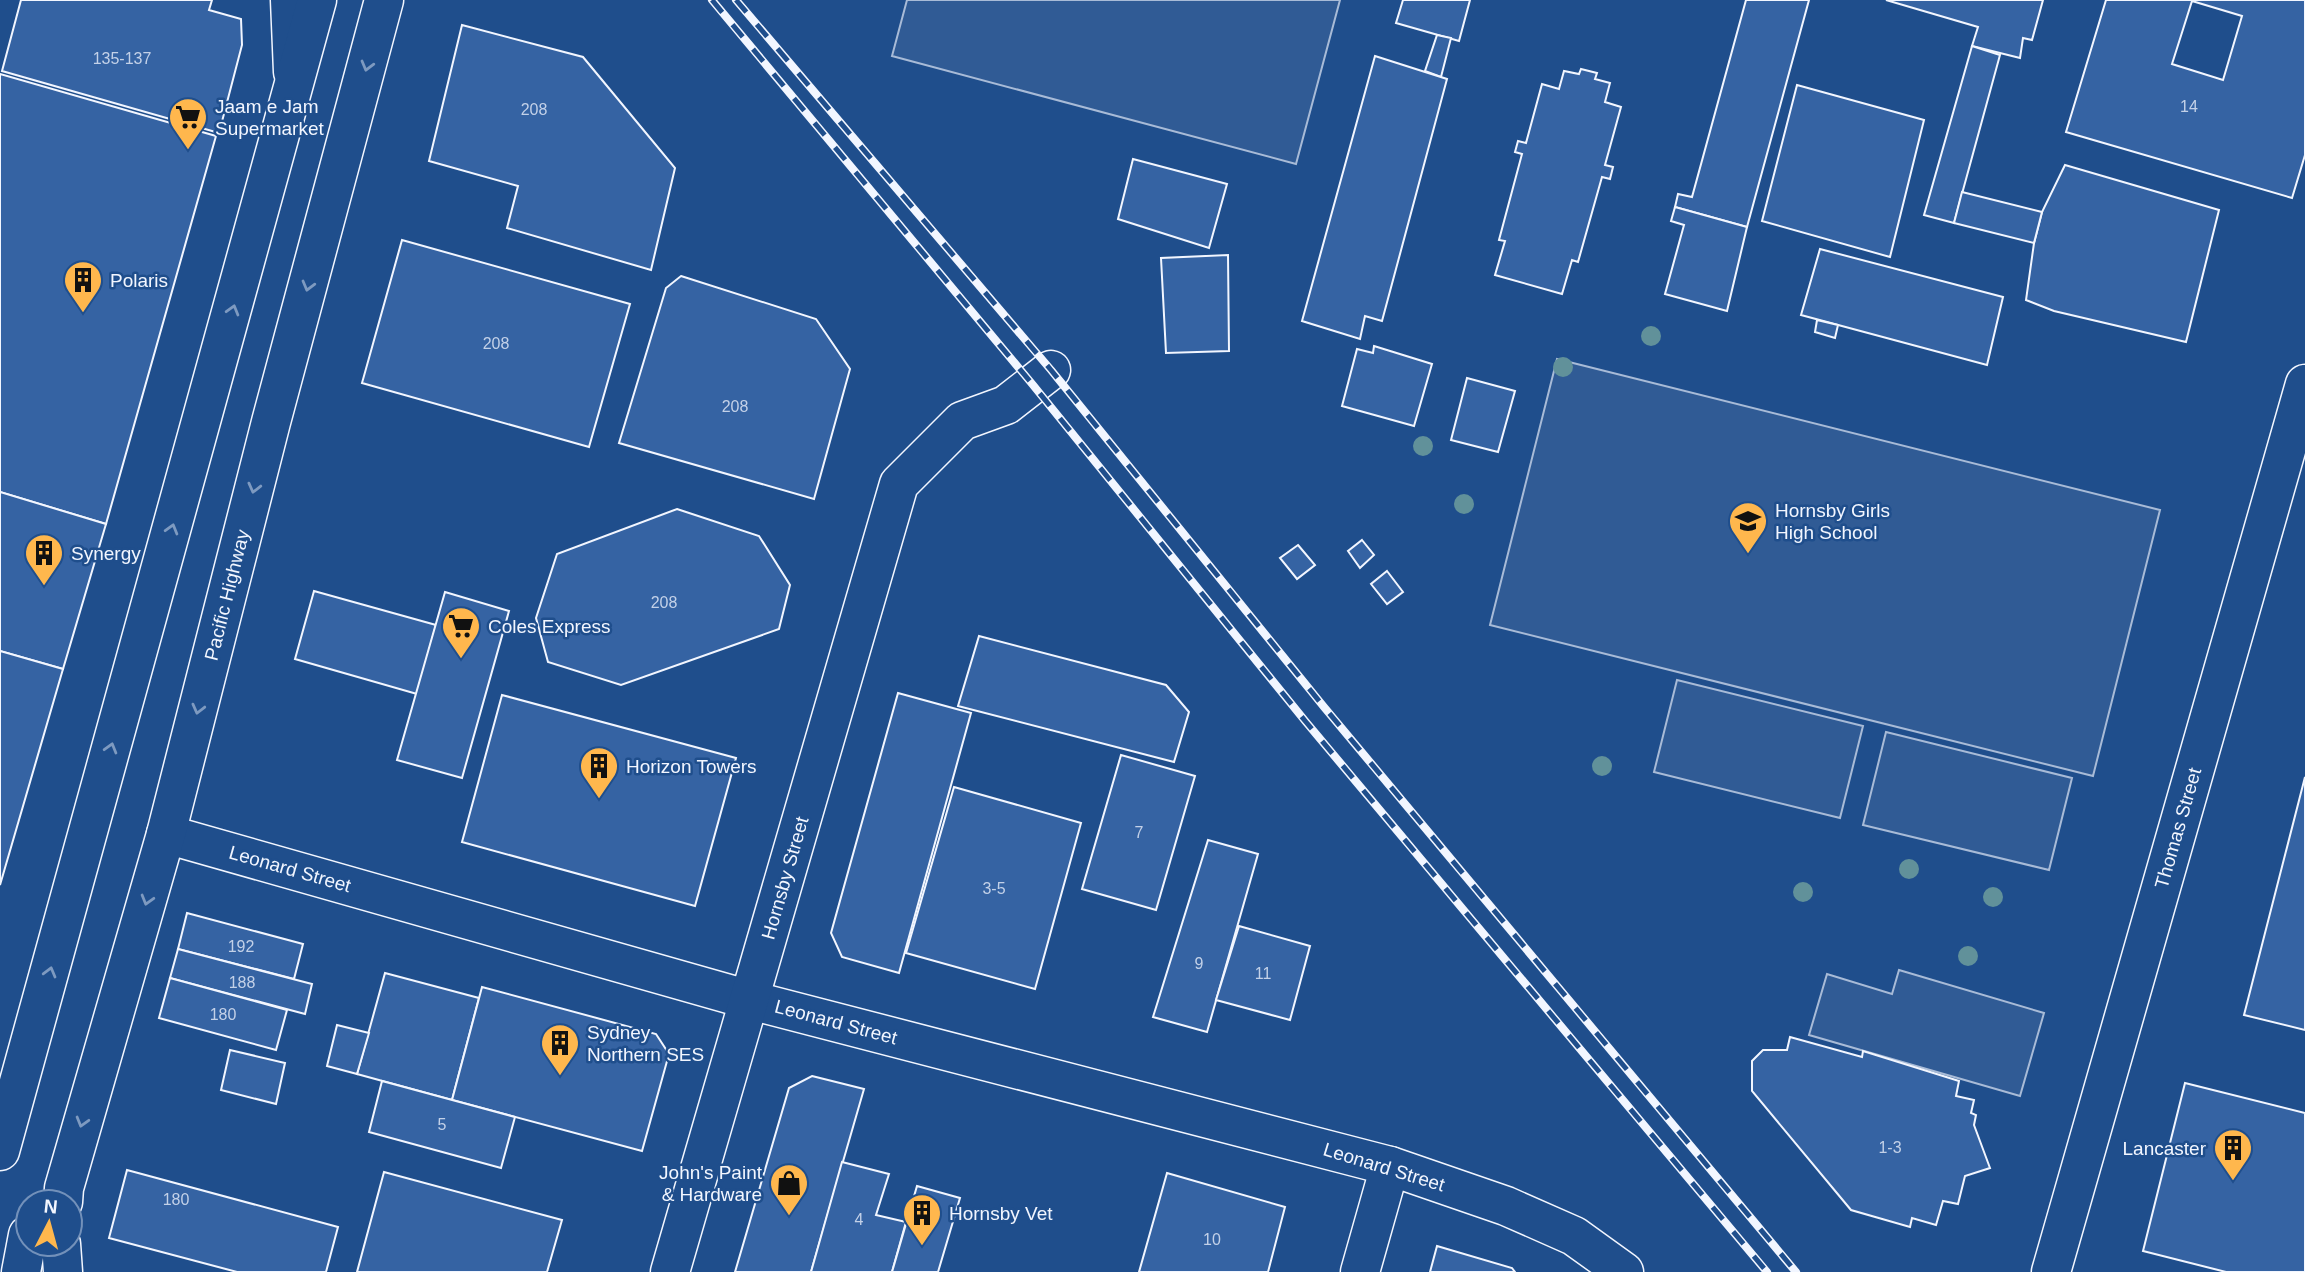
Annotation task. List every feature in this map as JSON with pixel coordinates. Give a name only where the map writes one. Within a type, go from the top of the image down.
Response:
[{"type":"street","points":[[276,153],[293,70],[290,0]]},
{"type":"street","points":[[0,1151],[317,0]]},
{"type":"street","name":"Pacific Highway","points":[[63,1188],[166,834],[268,435],[384,0]]},
{"type":"street","name":"Hornsby Street","points":[[670,1272],[899,484],[962,421],[1006,405],[1051,370]]},
{"type":"street","name":"Thomas Street","points":[[2051,1272],[2305,384]]},
{"type":"street","name":"Leonard Street","points":[[166,834],[750,1000],[1390,1166],[1506,1206],[1574,1236],[1625,1272]]},
{"type":"street","points":[[1360,1272],[1390,1166]]},
{"type":"street","points":[[1545,1224],[1580,1272]]},
{"type":"shaded area","points":[[907,0],[1340,0],[1296,164],[892,56]]},
{"type":"shaded area","points":[[1557,359],[2160,510],[2093,776],[1490,625]]},
{"type":"shaded area","points":[[1677,680],[1863,726],[1840,818],[1654,772]]},
{"type":"shaded area","points":[[1886,732],[2072,778],[2049,870],[1863,825]]},
{"type":"shaded area","points":[[1899,970],[2044,1013],[2020,1096],[1809,1035],[1827,974],[1892,994]]},
{"type":"building","points":[[21,0],[212,0],[209,10],[241,19],[242,45],[219,133],[2,71]]},
{"type":"building","points":[[1403,0],[1470,0],[1459,41],[1396,23]]},
{"type":"building","points":[[1746,0],[1809,0],[1747,227],[1675,207],[1678,194],[1692,197]]},
{"type":"building","points":[[1886,0],[2043,0],[2032,40],[2023,38],[2020,58],[1972,46],[1978,27]]},
{"type":"building","points":[[2106,0],[2305,0],[2305,155],[2292,198],[2066,132]],"holes":[[[2192,1],[2242,16],[2223,80],[2172,64]]]},
{"type":"building","points":[[462,25],[583,57],[675,168],[651,270],[507,228],[518,186],[429,161]]},
{"type":"building","points":[[1437,35],[1451,38],[1441,77],[1425,71]]},
{"type":"building","points":[[1972,46],[2000,55],[1954,223],[1924,215]]},
{"type":"building","points":[[1375,56],[1447,79],[1382,321],[1365,316],[1360,339],[1302,321]]},
{"type":"building","points":[[1581,69],[1597,73],[1595,79],[1610,83],[1605,102],[1621,107],[1605,165],[1613,167],[1610,179],[1602,177],[1578,262],[1572,260],[1562,294],[1495,275],[1505,241],[1499,240],[1522,154],[1515,152],[1518,141],[1526,143],[1542,84],[1559,89],[1564,71],[1579,74]]},
{"type":"building","name":"Polaris","points":[[0,74],[216,136],[106,524],[0,492]]},
{"type":"building","points":[[1797,85],[1924,120],[1890,257],[1762,221]]},
{"type":"building","points":[[1133,159],[1227,184],[1209,248],[1118,219]]},
{"type":"building","points":[[2065,165],[2219,210],[2186,342],[2054,311],[2026,300],[2034,243],[2042,212]]},
{"type":"building","points":[[1962,192],[2042,212],[2034,243],[1954,223]]},
{"type":"building","points":[[1675,207],[1747,227],[1727,311],[1665,294],[1684,225],[1671,221]]},
{"type":"building","points":[[402,240],[630,304],[589,447],[362,383]]},
{"type":"building","points":[[1820,249],[2003,297],[1987,365],[1801,315]]},
{"type":"building","points":[[1228,255],[1229,351],[1166,353],[1161,258]]},
{"type":"building","points":[[681,276],[816,319],[850,369],[814,499],[619,443],[666,288]]},
{"type":"building","points":[[1817,320],[1838,325],[1835,338],[1815,332]]},
{"type":"building","points":[[1374,346],[1432,364],[1414,426],[1342,406],[1357,349],[1373,353]]},
{"type":"building","points":[[1467,378],[1515,391],[1498,452],[1451,440]]},
{"type":"building","name":"Synergy","points":[[0,492],[106,524],[63,669],[0,651]]},
{"type":"building","points":[[677,509],[759,536],[790,585],[779,629],[621,685],[548,662],[536,618],[557,554]]},
{"type":"building","points":[[1362,540],[1374,555],[1360,568],[1348,551]]},
{"type":"building","points":[[1298,545],[1315,565],[1297,579],[1280,558]]},
{"type":"building","points":[[1387,571],[1403,592],[1387,604],[1371,584]]},
{"type":"building","points":[[314,591],[436,625],[417,694],[295,659]]},
{"type":"building","name":"Coles Express","points":[[445,592],[509,611],[462,778],[397,760]]},
{"type":"building","points":[[979,636],[1166,685],[1189,712],[1174,762],[958,706]]},
{"type":"building","points":[[0,651],[63,669],[0,885]]},
{"type":"building","points":[[898,693],[971,713],[899,973],[842,957],[831,933]]},
{"type":"building","name":"Horizon Towers","points":[[502,695],[736,758],[695,906],[462,842]]},
{"type":"building","points":[[1121,755],[1195,776],[1156,910],[1082,889]]},
{"type":"building","points":[[2305,777],[2305,1030],[2244,1015]]},
{"type":"building","points":[[954,787],[1081,823],[1035,989],[906,953]]},
{"type":"building","points":[[1208,840],[1258,854],[1207,1032],[1153,1017]]},
{"type":"building","points":[[187,913],[303,944],[294,979],[178,949]]},
{"type":"building","points":[[1239,926],[1310,946],[1290,1020],[1216,1000]]},
{"type":"building","points":[[178,949],[312,984],[305,1014],[170,978]]},
{"type":"building","points":[[385,973],[479,998],[452,1100],[357,1074]]},
{"type":"building","points":[[170,978],[287,1010],[276,1050],[159,1018]]},
{"type":"building","name":"Sydney Northern SES","points":[[482,987],[656,1034],[669,1054],[642,1151],[452,1100]]},
{"type":"building","points":[[337,1025],[369,1033],[357,1074],[327,1066]]},
{"type":"building","points":[[1790,1037],[1862,1057],[1863,1051],[1959,1081],[1956,1096],[1974,1100],[1971,1113],[1976,1115],[1974,1125],[1990,1168],[1965,1176],[1958,1204],[1943,1201],[1936,1225],[1912,1218],[1910,1227],[1851,1210],[1752,1091],[1752,1061],[1763,1050],[1787,1050]]},
{"type":"building","points":[[230,1050],[285,1063],[276,1104],[221,1090]]},
{"type":"building","name":"John's Paint & Hardware","points":[[812,1076],[864,1089],[811,1272],[735,1272],[789,1088]]},
{"type":"building","points":[[382,1081],[515,1117],[501,1168],[369,1132]]},
{"type":"building","name":"Lancaster","points":[[2185,1083],[2305,1113],[2305,1272],[2226,1272],[2143,1251]]},
{"type":"building","points":[[842,1162],[889,1174],[876,1215],[906,1222],[892,1272],[811,1272]]},
{"type":"building","points":[[127,1170],[338,1227],[326,1272],[237,1272],[109,1238]]},
{"type":"building","points":[[384,1172],[562,1220],[547,1272],[357,1272]]},
{"type":"building","points":[[1167,1173],[1285,1207],[1268,1272],[1139,1272]]},
{"type":"building","name":"Hornsby Vet","points":[[917,1186],[960,1198],[938,1272],[892,1272]]},
{"type":"building","points":[[1437,1246],[1512,1268],[1515,1272],[1430,1272]]},
{"type":"railway","points":[[712,0],[1033,385],[1306,722],[1767,1272]]},
{"type":"railway","points":[[736,0],[1051,370],[1324,707],[1796,1272]]},
{"type":"place","name":"Jaam e Jam Supermarket","points":[[188,151]]},
{"type":"place","name":"Polaris","points":[[83,314]]},
{"type":"place","name":"Hornsby Girls High School","points":[[1748,555]]},
{"type":"place","name":"Synergy","points":[[44,587]]},
{"type":"place","name":"Coles Express","points":[[461,660]]},
{"type":"place","name":"Horizon Towers","points":[[599,800]]},
{"type":"place","name":"Sydney Northern SES","points":[[560,1077]]},
{"type":"place","name":"Lancaster","points":[[2233,1182]]},
{"type":"place","name":"John's Paint & Hardware","points":[[789,1217]]},
{"type":"place","name":"Hornsby Vet","points":[[922,1247]]}]
